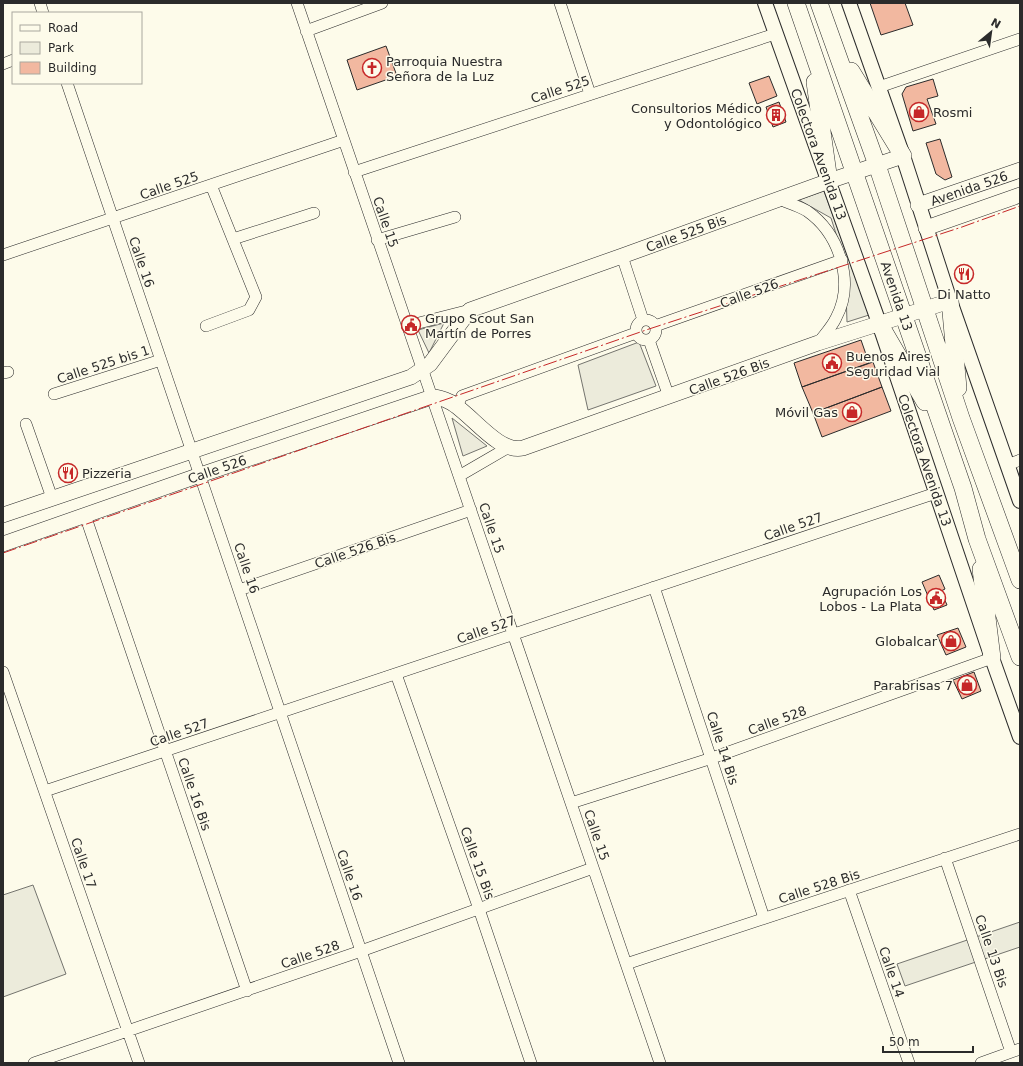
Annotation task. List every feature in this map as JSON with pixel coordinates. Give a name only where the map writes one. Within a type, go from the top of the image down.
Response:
[{"type":"main road","name":"Avenida 13","points":[[796,3],[963,488],[977,539],[1020,657]]},
{"type":"main road","name":"Avenida 13","points":[[819,3],[830,37],[878,165],[961,418],[1020,580]]},
{"type":"main road","points":[[830,37],[902,156]]},
{"type":"main road","points":[[809,44],[829,181]]},
{"type":"main road","name":"Calle 525 Bis","points":[[470,310],[902,156]]},
{"type":"main road","name":"Avenida 526","points":[[918,205],[1020,170]]},
{"type":"main road","name":"Avenida 526","points":[[926,228],[1020,195]]},
{"type":"main road","points":[[950,301],[961,418]]},
{"type":"main road","name":"Calle 526 Bis","points":[[509,447],[517,450],[818,343],[950,301]]},
{"type":"main road","points":[[422,369],[430,364],[470,310]]},
{"type":"main road","points":[[879,323],[944,435]]},
{"type":"main road","name":"Calle 526","points":[[3,515],[411,377],[422,369]]},
{"type":"main road","points":[[432,397],[449,401],[457,406],[494,438],[509,447]]},
{"type":"main road","name":"Calle 526","points":[[3,544],[200,475],[432,397]]},
{"type":"main road","points":[[1000,527],[1020,558]]},
{"type":"main road","points":[[977,539],[992,658]]},
{"type":"street","name":"Calle 15","points":[[297,3],[660,1063]]},
{"type":"street","points":[[306,31],[382,3]]},
{"type":"street","points":[[560,3],[590,94]]},
{"type":"street","name":"Colectora Avenida 13","points":[[765,3],[879,323],[992,658],[1018,721],[1020,737]]},
{"type":"street","points":[[849,3],[879,87],[950,301],[1014,462],[1020,501]]},
{"type":"street","name":"Calle 525","points":[[354,172],[775,34]]},
{"type":"street","points":[[879,87],[1020,39]]},
{"type":"street","name":"Calle 16","points":[[67,84],[399,1063]]},
{"type":"street","name":"Calle 525","points":[[3,255],[344,140]]},
{"type":"street","points":[[206,326],[249,310],[256,297],[211,185]]},
{"type":"street","points":[[779,199],[807,211],[820,223],[829,232],[842,260],[844,290],[840,308],[836,319],[818,343]]},
{"type":"street","points":[[233,239],[314,213]]},
{"type":"street","points":[[377,240],[455,217]]},
{"type":"street","points":[[622,256],[643,320]]},
{"type":"street","name":"Calle 526","points":[[655,326],[842,260]]},
{"type":"street","name":"Calle 525 Bis","points":[[407,326],[470,310]]},
{"type":"street","points":[[643,320],[649,320],[655,326],[656,329],[654,336],[649,340],[643,340],[635,330],[638,324],[643,320]]},
{"type":"street","points":[[457,406],[462,396],[636,333]]},
{"type":"street","points":[[649,340],[669,397]]},
{"type":"street","name":"Calle 525 bis 1","points":[[54,394],[161,360]]},
{"type":"street","points":[[26,424],[52,498]]},
{"type":"street","name":"Calle 526 Bis","points":[[459,476],[509,447]]},
{"type":"street","name":"Calle 527","points":[[45,791],[936,493]]},
{"type":"street","name":"Calle 526 Bis","points":[[239,590],[471,510]]},
{"type":"street","name":"Calle 16 Bis","points":[[84,515],[247,991]]},
{"type":"street","name":"Calle 14 Bis","points":[[654,587],[764,918]]},
{"type":"street","name":"Calle 528","points":[[571,803],[712,758],[992,658]]},
{"type":"street","name":"Calle 17","points":[[3,672],[139,1063]]},
{"type":"street","name":"Calle 15 Bis","points":[[396,674],[479,909],[531,1063]]},
{"type":"street","name":"Calle 528 Bis","points":[[626,964],[1020,834]]},
{"type":"street","name":"Calle 13 Bis","points":[[945,858],[1016,1050]]},
{"type":"street","name":"Calle 528","points":[[34,1063],[361,952],[593,868]]},
{"type":"street","name":"Calle 14","points":[[850,890],[909,1063]]},
{"type":"street","points":[[981,1063],[1016,1050]]},
{"type":"green space","points":[[824,191],[869,315],[847,322],[845,262],[831,218],[799,200]]},
{"type":"green space","points":[[444,323],[429,353],[418,330]]},
{"type":"green space","points":[[639,342],[656,386],[588,410],[578,365]]},
{"type":"green space","points":[[452,418],[487,446],[463,456]]},
{"type":"green space","points":[[33,885],[66,974],[3,997],[3,895]]},
{"type":"green space","points":[[1020,922],[1020,947],[905,986],[897,964]]},
{"type":"building","points":[[870,3],[905,3],[913,25],[881,35]]},
{"type":"building","name":"Parroquia Nuestra Señora de la Luz","points":[[386,46],[397,76],[357,90],[347,60]]},
{"type":"building","points":[[769,76],[777,96],[757,104],[749,83]]},
{"type":"building","name":"Rosmi","points":[[933,79],[938,96],[927,99],[936,124],[913,131],[902,94],[906,87]]},
{"type":"building","name":"Consultorios Médico y Odontológico","points":[[779,102],[786,122],[773,127],[766,107]]},
{"type":"building","points":[[940,139],[952,177],[945,180],[936,174],[926,143]]},
{"type":"building","name":"Buenos Aires Seguridad Vial","points":[[861,340],[869,363],[802,387],[794,363]]},
{"type":"building","points":[[873,362],[882,387],[813,413],[802,387]]},
{"type":"building","name":"Móvil Gas","points":[[882,387],[891,411],[822,437],[813,413]]},
{"type":"building","name":"Agrupación Los Lobos - La Plata","points":[[939,575],[945,589],[941,591],[947,605],[934,610],[922,582]]},
{"type":"building","name":"Globalcar","points":[[958,628],[966,647],[946,655],[937,635]]},
{"type":"building","name":"Parabrisas 7","points":[[974,672],[981,691],[962,699],[953,680]]},
{"type":"power","points":[[3,553],[649,329],[962,227],[1020,206]]},
{"type":"place","name":"Parroquia Nuestra Señora de la Luz","points":[[372,68]]},
{"type":"place","name":"Rosmi","points":[[919,112]]},
{"type":"place","name":"Consultorios Médico y Odontológico","points":[[776,115]]},
{"type":"place","name":"Di Natto","points":[[964,274]]},
{"type":"place","name":"Grupo Scout San Martín de Porres","points":[[411,325]]},
{"type":"place","name":"Buenos Aires Seguridad Vial","points":[[832,363]]},
{"type":"place","name":"Móvil Gas","points":[[852,412]]},
{"type":"place","name":"Pizzeria","points":[[68,473]]},
{"type":"place","name":"Agrupación Los Lobos - La Plata","points":[[936,598]]},
{"type":"place","name":"Globalcar","points":[[951,641]]},
{"type":"place","name":"Parabrisas 7","points":[[967,685]]}]
